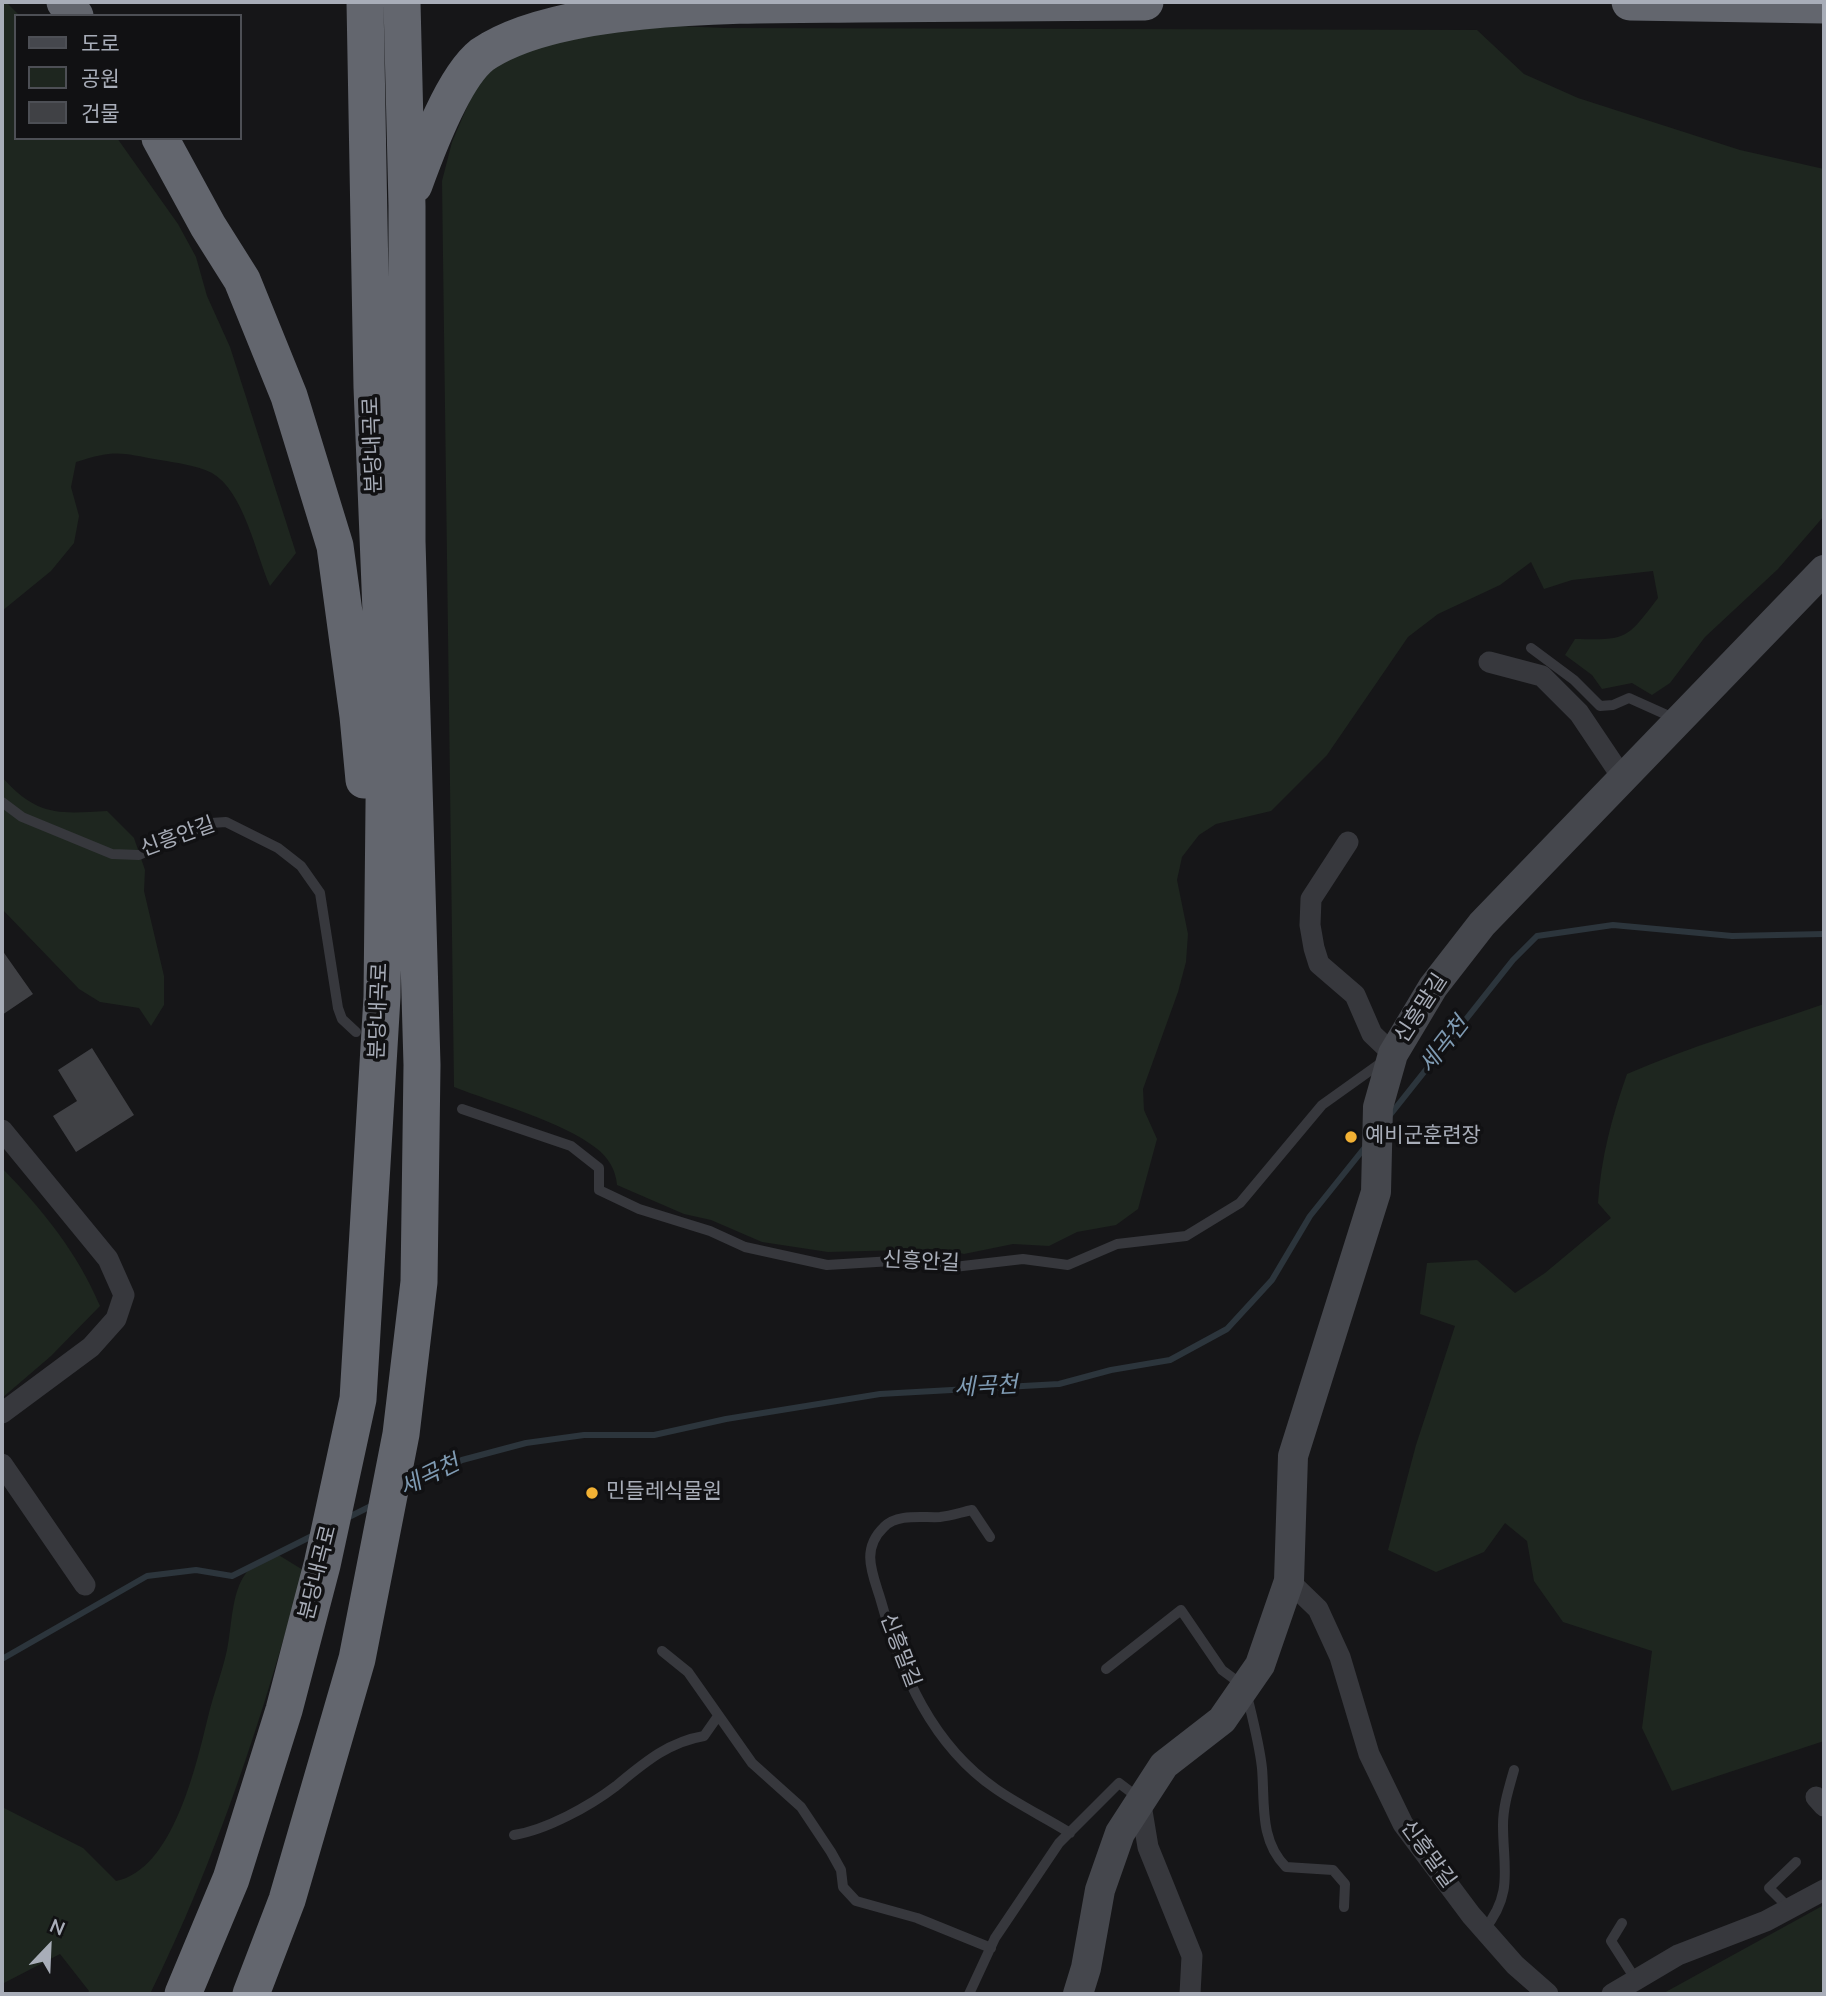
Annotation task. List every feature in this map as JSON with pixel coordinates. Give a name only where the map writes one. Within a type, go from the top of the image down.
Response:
[{"type":"highway","name":"분당내곡로","points":[[183,1994],[235,1866],[284,1710],[330,1527],[358,1399],[382,997],[385,710],[372,387],[365,2]]},
{"type":"highway","name":"분당내곡로","points":[[251,1994],[287,1900],[357,1659],[401,1434],[419,1282],[422,1065],[407,541],[407,206],[402,2]]},
{"type":"highway","points":[[407,206],[427,147],[448,102],[480,56],[508,39],[549,22],[654,6],[1145,2]]},
{"type":"highway","points":[[1630,2],[1824,5]]},
{"type":"highway","points":[[161,140],[208,226],[242,280],[289,396],[335,546],[358,716],[382,997]]},
{"type":"street","name":"신흥말길","points":[[1077,1994],[1086,1968],[1100,1890],[1120,1833],[1164,1765],[1222,1720],[1260,1665],[1289,1581],[1293,1456],[1376,1192],[1378,1107],[1393,1054],[1433,987],[1482,925],[1824,570]]},
{"type":"street","points":[[1489,662],[1542,676],[1579,713],[1623,780]]},
{"type":"street","points":[[1348,842],[1311,899],[1310,925],[1314,948],[1319,964],[1355,995],[1372,1034],[1393,1054]]},
{"type":"street","points":[[2,1130],[108,1259],[124,1295],[116,1319],[91,1347],[2,1413]]},
{"type":"street","points":[[2,1464],[85,1585]]},
{"type":"street","name":"신흥말길","points":[[1289,1581],[1318,1609],[1340,1657],[1369,1754],[1403,1824],[1484,1930],[1515,1965],[1548,1994]]},
{"type":"street","points":[[1140,1799],[1148,1847],[1192,1956],[1190,1994]]},
{"type":"street","points":[[1612,1994],[1678,1955],[1790,1909],[1824,1890]]},
{"type":"lane","points":[[1531,649],[1574,680],[1600,706],[1613,705],[1629,698],[1681,721]]},
{"type":"lane","name":"신흥안길","points":[[2,802],[22,817],[112,854],[139,855],[211,823],[226,822],[278,848],[300,866],[320,893],[338,1007],[342,1019],[356,1031]]},
{"type":"lane","name":"신흥안길","points":[[463,1109],[571,1146],[599,1168],[599,1190],[639,1209],[710,1231],[745,1247],[827,1265],[909,1260],[954,1267],[1023,1259],[1068,1265],[1117,1244],[1186,1236],[1240,1203],[1322,1105],[1393,1054]]},
{"type":"lane","name":"신흥말길","points":[[990,1536],[972,1510],[941,1517],[913,1517],[885,1525],[870,1546],[870,1572],[894,1648],[924,1711],[969,1766],[995,1789],[1070,1833]]},
{"type":"lane","points":[[1106,1669],[1181,1610],[1222,1670],[1245,1687],[1262,1766],[1266,1832],[1274,1855],[1286,1867],[1333,1870],[1345,1884],[1344,1907]]},
{"type":"lane","points":[[662,1651],[688,1672],[752,1763],[801,1807],[841,1870],[843,1887],[856,1901],[917,1918],[991,1948]]},
{"type":"lane","points":[[514,1835],[551,1824],[597,1799],[680,1740],[704,1736],[718,1716]]},
{"type":"lane","points":[[1484,1930],[1498,1913],[1507,1876],[1503,1821],[1514,1770]]},
{"type":"lane","points":[[969,1994],[991,1948],[1059,1843],[1119,1783],[1140,1799]]},
{"type":"lane","points":[[1790,1909],[1769,1888],[1796,1862]]},
{"type":"lane","points":[[1622,1923],[1611,1941],[1636,1980]]},
{"type":"green space","points":[[2,2],[6,2],[18,14],[14,14],[14,140],[118,140],[178,224],[196,257],[207,296],[230,347],[296,553],[270,586],[241,508],[233,494],[212,473],[193,466],[127,454],[101,455],[76,462],[71,487],[79,516],[74,543],[51,571],[2,611]]},
{"type":"green space","points":[[626,24],[725,28],[1477,30],[1524,74],[1578,98],[1740,150],[1824,169],[1824,516],[1778,569],[1705,637],[1670,683],[1652,695],[1632,683],[1602,689],[1592,675],[1565,655],[1575,639],[1616,638],[1631,630],[1658,598],[1653,571],[1572,580],[1544,589],[1531,562],[1500,585],[1438,614],[1408,637],[1327,755],[1271,811],[1216,824],[1199,835],[1182,857],[1177,880],[1188,934],[1186,962],[1143,1089],[1144,1110],[1157,1139],[1138,1209],[1116,1225],[1077,1232],[1049,1246],[1013,1244],[964,1254],[944,1249],[828,1252],[762,1242],[711,1220],[684,1214],[617,1185],[608,1160],[582,1139],[547,1121],[454,1087],[442,181],[452,142],[476,86],[497,65],[525,43]]},
{"type":"green space","points":[[2,777],[26,799],[49,810],[107,811],[134,838],[145,870],[144,891],[164,976],[164,1005],[151,1026],[139,1008],[100,1002],[79,989],[2,909]]},
{"type":"green space","points":[[1824,1004],[1824,1741],[1672,1791],[1642,1728],[1652,1651],[1563,1622],[1534,1581],[1527,1541],[1505,1523],[1484,1552],[1436,1572],[1388,1550],[1416,1445],[1455,1326],[1420,1314],[1427,1263],[1477,1260],[1515,1293],[1545,1273],[1611,1218],[1598,1203],[1599,1186],[1608,1137],[1627,1074]]},
{"type":"green space","points":[[2,1168],[58,1232],[81,1268],[100,1306],[51,1356],[2,1398]]},
{"type":"green space","points":[[277,1554],[303,1570],[288,1625],[237,1786],[197,1891],[150,1994],[87,1994],[89,1991],[60,1954],[2,1984],[2,1807],[83,1848],[116,1881],[136,1873],[153,1858],[167,1837],[189,1788],[225,1659],[237,1590],[246,1573],[256,1563]]},
{"type":"green space","points":[[1824,1905],[1824,1994],[1662,1994]]},
{"type":"building","points":[[2,950],[33,994],[2,1015]]},
{"type":"building","points":[[92,1048],[134,1115],[76,1152],[53,1116],[77,1101],[58,1070]]},
{"type":"waterway","name":"세곡천","points":[[1390,1115],[1513,960],[1537,936],[1613,925],[1732,936],[1824,934]]},
{"type":"waterway","name":"세곡천","points":[[404,1489],[462,1460],[526,1443],[584,1435],[654,1435],[726,1419],[880,1394],[1059,1384],[1111,1370],[1170,1360],[1227,1329],[1272,1280],[1310,1216],[1366,1146]]},
{"type":"waterway","name":"세곡천","points":[[345,1519],[373,1505]]},
{"type":"waterway","name":"세곡천","points":[[2,1659],[147,1576],[196,1570],[232,1576],[316,1534]]},
{"type":"place","name":"예비군훈련장","points":[[1351,1137]]},
{"type":"place","name":"민들레식물원","points":[[592,1493]]}]
